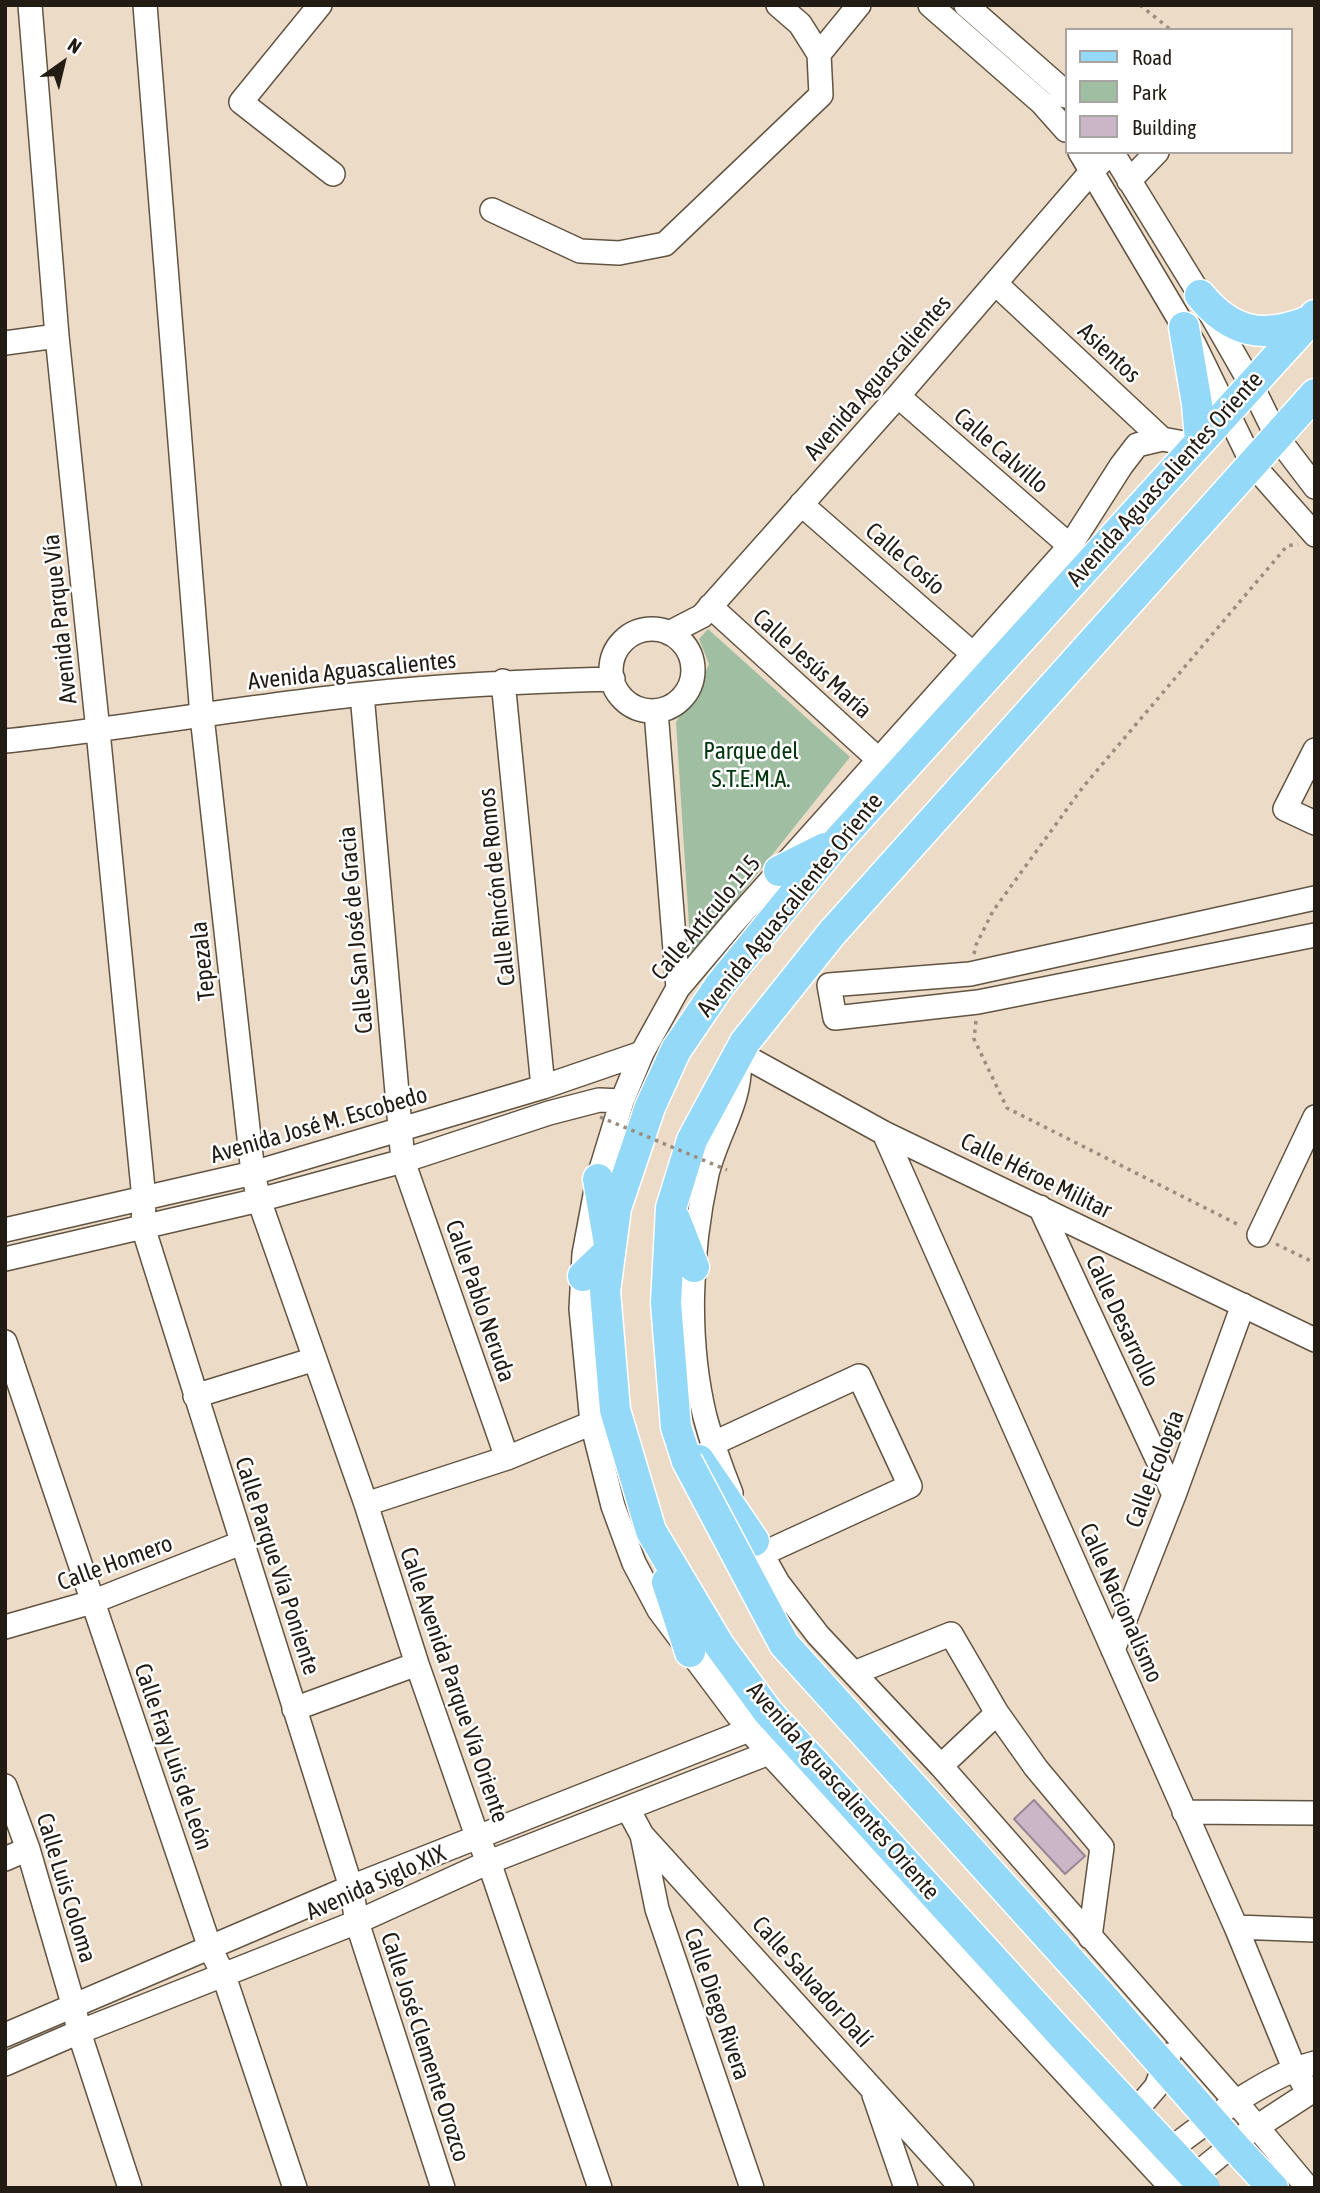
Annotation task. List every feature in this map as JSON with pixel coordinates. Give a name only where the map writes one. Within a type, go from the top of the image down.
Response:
[{"type":"main road","points":[[1200,295],[1217,314],[1240,327],[1253,330],[1288,330],[1312,318]]},
{"type":"main road","name":"Avenida Aguascalientes Oriente","points":[[1205,2188],[791,1738],[768,1712],[719,1645],[651,1531],[615,1410],[605,1291],[615,1208],[650,1107],[676,1050],[720,985],[835,844],[1312,318]]},
{"type":"main road","points":[[1184,327],[1197,404],[1198,442]]},
{"type":"main road","name":"Avenida Aguascalientes Oriente","points":[[1273,2188],[784,1644],[687,1461],[676,1427],[666,1303],[671,1208],[692,1140],[745,1042],[832,933],[1315,394]]},
{"type":"main road","points":[[779,871],[835,844]]},
{"type":"main road","points":[[583,1276],[610,1250],[597,1179]]},
{"type":"main road","points":[[671,1208],[694,1267]]},
{"type":"main road","points":[[676,1427],[758,1548]]},
{"type":"main road","points":[[651,1531],[690,1652]]},
{"type":"street","name":"Avenida Parque Vía","points":[[30,5],[57,336],[99,731],[144,1199],[143,1227]]},
{"type":"street","points":[[145,5],[202,716]]},
{"type":"street","points":[[320,5],[241,102],[333,174]]},
{"type":"street","points":[[492,209],[580,251],[619,253],[665,244],[821,95],[819,54],[800,24],[778,5]]},
{"type":"street","points":[[819,54],[859,5]]},
{"type":"street","points":[[930,5],[1042,103],[1064,128]]},
{"type":"street","points":[[966,5],[1064,94]]},
{"type":"street","name":"Avenida Aguascalientes","points":[[669,633],[706,611],[995,283],[1086,162],[1107,154]]},
{"type":"street","points":[[1113,154],[1200,295],[1251,384],[1277,437],[1315,487]]},
{"type":"street","points":[[1129,181],[1155,154]]},
{"type":"street","points":[[1086,162],[1184,327],[1253,465],[1310,539]]},
{"type":"street","name":"Asientos","points":[[995,283],[1162,439]]},
{"type":"street","points":[[5,343],[57,336]]},
{"type":"street","name":"Calle Calvillo","points":[[898,396],[1070,546]]},
{"type":"street","points":[[1162,439],[1198,442]]},
{"type":"street","name":"Calle Artículo 115","points":[[749,1730],[659,1610],[634,1563],[613,1506],[592,1423],[581,1309],[589,1217],[597,1179],[622,1101],[642,1053],[678,988],[1070,546],[1137,445],[1162,439]]},
{"type":"street","name":"Calle Cosío","points":[[801,504],[974,654]]},
{"type":"street","name":"Avenida Aguascalientes","points":[[690,655],[706,611]]},
{"type":"street","name":"Calle Jesús María","points":[[706,611],[879,760]]},
{"type":"street","points":[[647,629],[669,633],[682,642],[690,655],[692,680],[679,701],[668,708],[644,710],[624,699],[612,679],[613,656],[618,646],[626,638],[647,629]]},
{"type":"street","name":"Avenida Aguascalientes","points":[[5,741],[99,731],[362,694],[503,681],[612,679]]},
{"type":"street","name":"Calle Rincón de Romos","points":[[503,681],[543,1087]]},
{"type":"street","name":"Calle San José de Gracia","points":[[362,694],[402,1161]]},
{"type":"street","points":[[656,710],[678,988]]},
{"type":"street","name":"Tepezala","points":[[202,716],[258,1200]]},
{"type":"street","points":[[1315,750],[1285,809],[1315,822]]},
{"type":"street","points":[[1315,898],[970,974],[829,985],[835,1018],[978,1002],[1315,935]]},
{"type":"street","points":[[970,974],[978,1002]]},
{"type":"street","name":"Avenida José M. Escobedo","points":[[5,1230],[253,1173],[543,1087],[642,1053]]},
{"type":"street","points":[[739,1053],[741,1073],[733,1105],[708,1169],[703,1193],[694,1267],[696,1366],[712,1444],[731,1494],[758,1548],[778,1583],[810,1625],[941,1766],[1257,2126],[1308,2188]]},
{"type":"street","name":"Calle Héroe Militar","points":[[739,1053],[884,1133],[1315,1340]]},
{"type":"street","points":[[5,1259],[258,1200],[402,1161],[549,1113],[599,1100],[622,1101]]},
{"type":"street","points":[[1259,1235],[1315,1117]]},
{"type":"street","name":"Calle Nacionalismo","points":[[884,1133],[1184,1812],[1236,1927],[1305,2066],[1312,2093]]},
{"type":"street","name":"Calle Pablo Neruda","points":[[402,1161],[507,1458]]},
{"type":"street","name":"Calle Avenida Parque Vía Oriente","points":[[258,1200],[366,1504],[417,1664],[478,1839],[489,1862],[600,2188]]},
{"type":"street","name":"Calle Desarrollo","points":[[1040,1207],[1174,1494]]},
{"type":"street","name":"Calle Parque Vía Poniente","points":[[143,1227],[351,1887],[357,1922]]},
{"type":"street","name":"Calle Ecología","points":[[1114,1650],[1243,1305]]},
{"type":"street","name":"Calle Fray Luis de León","points":[[5,1342],[210,1948],[224,1976],[295,2188]]},
{"type":"street","points":[[195,1395],[315,1359]]},
{"type":"street","points":[[712,1444],[859,1376],[910,1486],[758,1548]]},
{"type":"street","points":[[366,1504],[507,1458],[592,1423]]},
{"type":"street","name":"Calle Homero","points":[[5,1627],[92,1601],[242,1543]]},
{"type":"street","points":[[854,1673],[951,1634],[997,1713],[1036,1768],[1102,1847],[1090,1937]]},
{"type":"street","points":[[295,1709],[417,1664]]},
{"type":"street","points":[[941,1766],[997,1713]]},
{"type":"street","name":"Avenida Siglo XIX","points":[[5,2035],[351,1887],[749,1730]]},
{"type":"street","name":"Avenida Aguascalientes Oriente","points":[[749,1730],[1172,2188]]},
{"type":"street","name":"Avenida Siglo XIX","points":[[5,2064],[357,1922],[489,1862],[769,1753]]},
{"type":"street","name":"Calle Luis Coloma","points":[[5,1786],[28,1849],[79,2032],[130,2188]]},
{"type":"street","name":"Calle Salvador Dalí","points":[[628,1809],[642,1835],[962,2188]]},
{"type":"street","points":[[1184,1812],[1315,1813]]},
{"type":"street","name":"Calle Diego Rivera","points":[[642,1835],[657,1909],[752,2188]]},
{"type":"street","points":[[5,1859],[28,1849]]},
{"type":"street","name":"Calle José Clemente Orozco","points":[[357,1922],[443,2188]]},
{"type":"street","points":[[1236,1927],[1315,1930]]},
{"type":"street","points":[[1095,2103],[1111,2111],[1143,2101],[1157,2087],[1169,2056],[1162,2019]]},
{"type":"street","points":[[1150,2164],[1236,2102],[1305,2066]]},
{"type":"street","points":[[871,2085],[906,2188]]},
{"type":"street","points":[[1180,2188],[1257,2126],[1312,2093]]},
{"type":"path","points":[[1140,5],[1169,28]]},
{"type":"path","points":[[970,974],[976,945],[993,911],[1083,787],[1286,546],[1310,539]]},
{"type":"path","points":[[978,1002],[974,1039],[1007,1108],[1315,1263]]},
{"type":"path","points":[[600,1117],[727,1170]]},
{"type":"green space","name":"Parque del S.T.E.M.A.","points":[[708,629],[850,757],[691,957],[676,722],[698,689],[709,664],[699,639]]},
{"type":"building","points":[[1034,1800],[1085,1856],[1065,1874],[1014,1819]]}]
